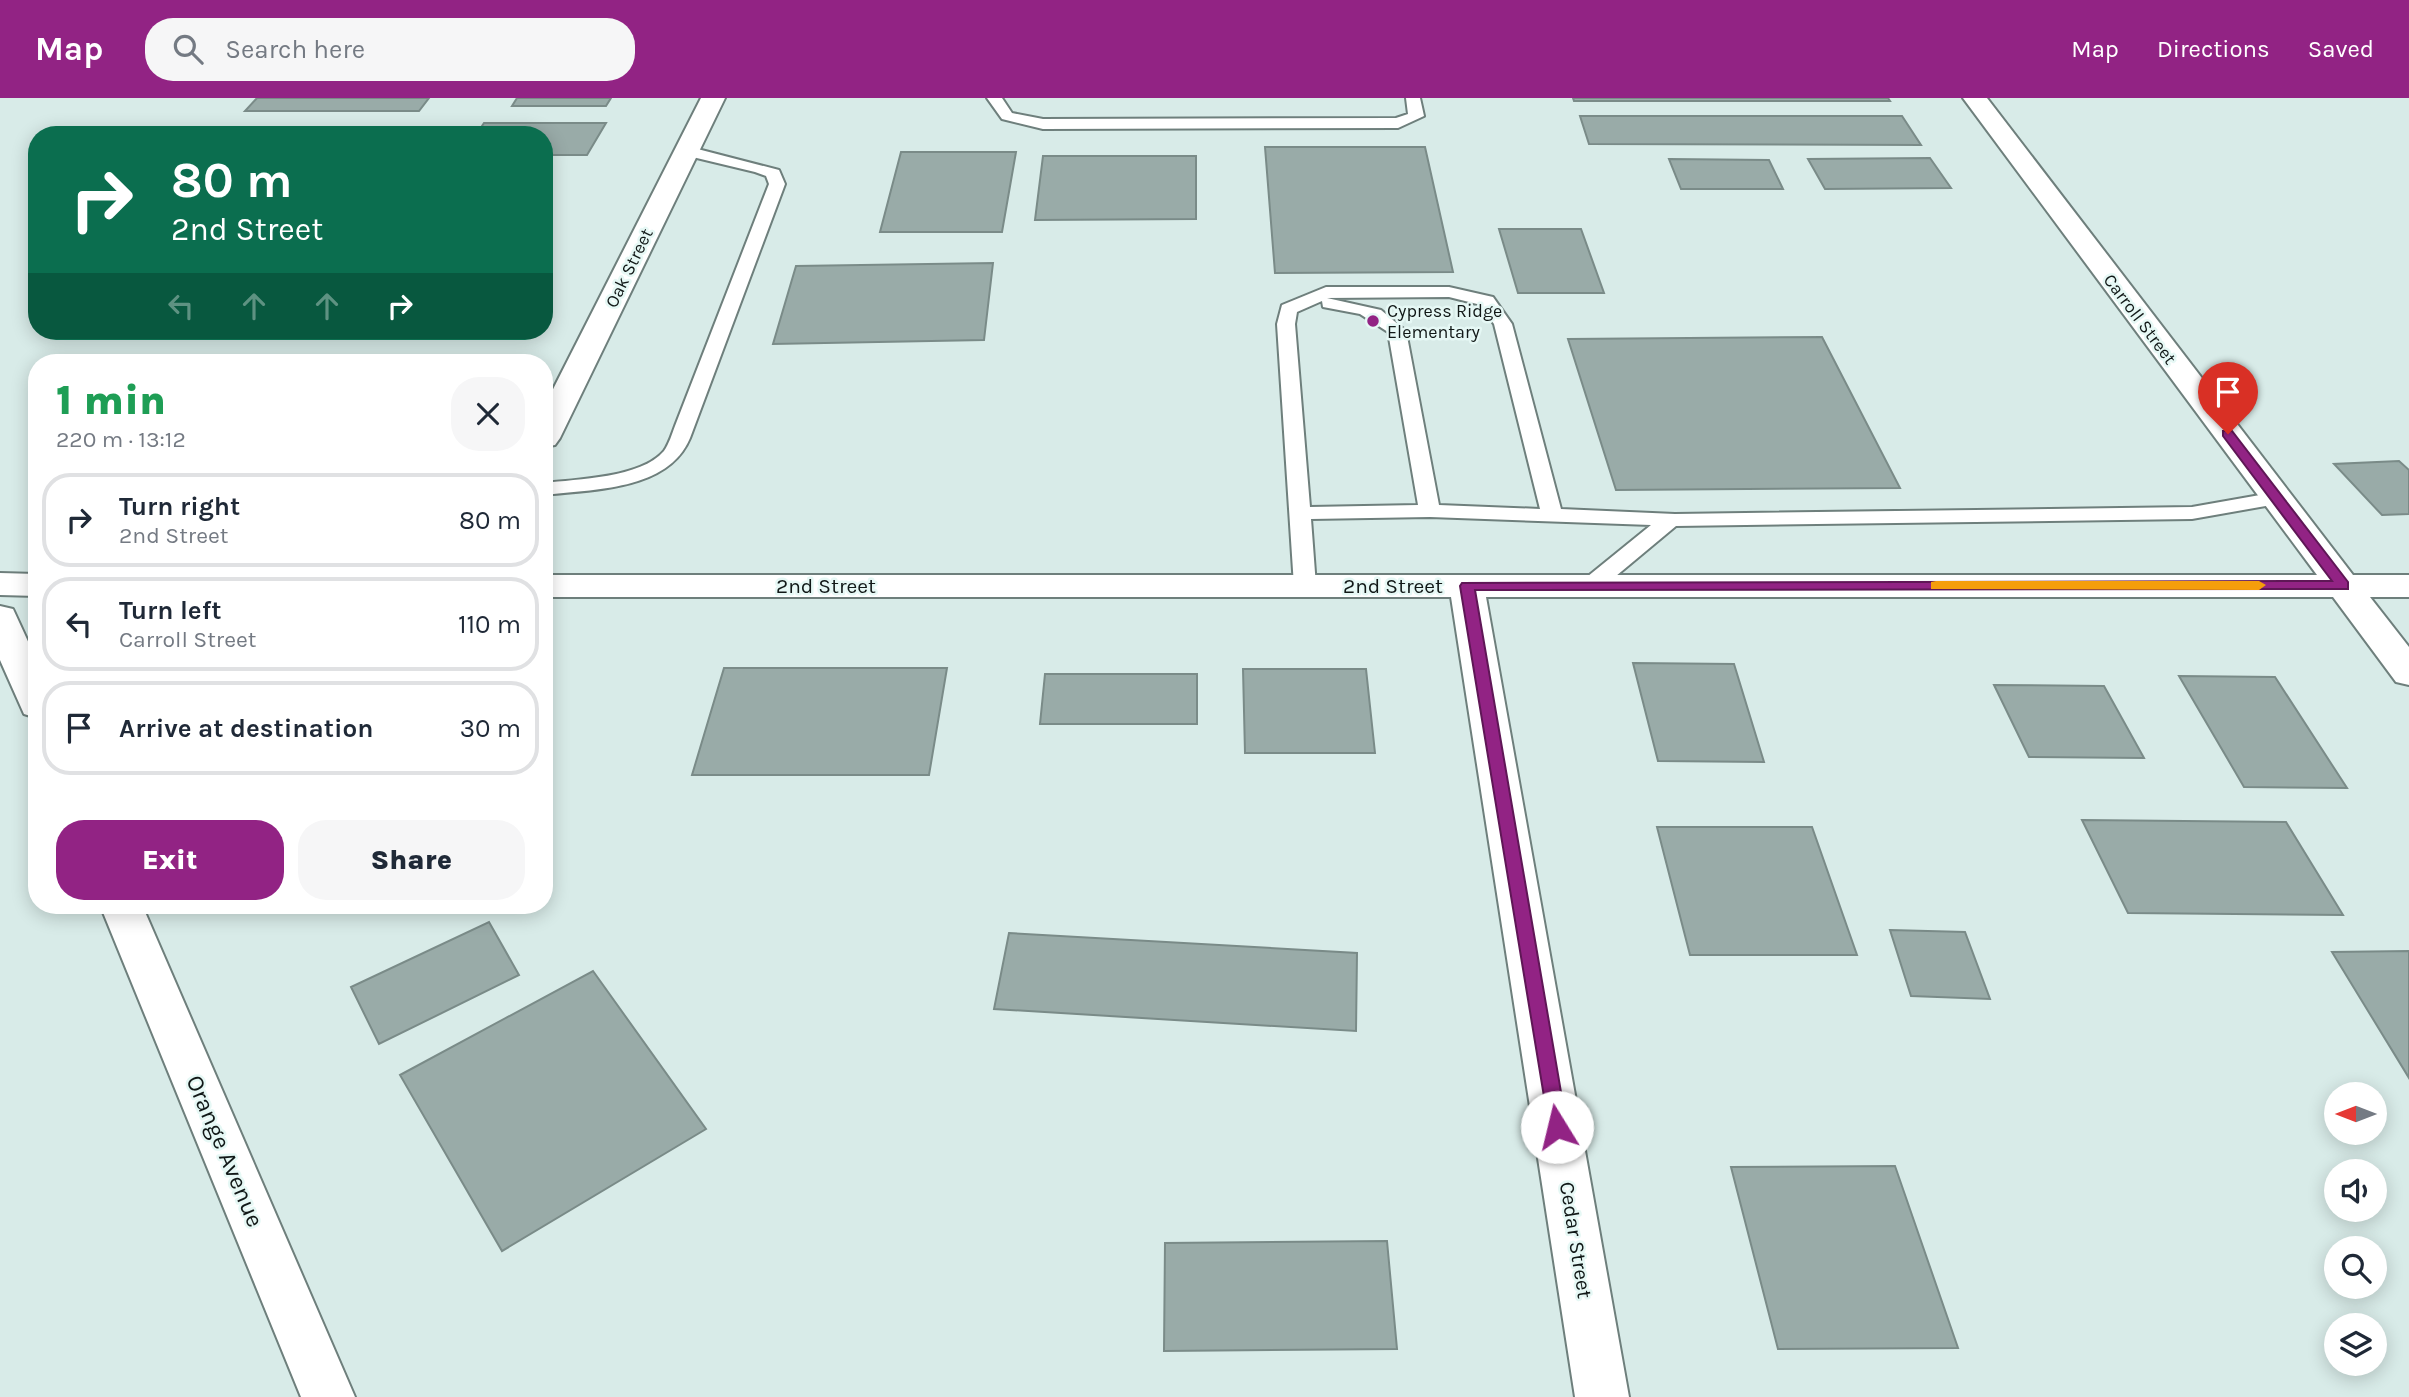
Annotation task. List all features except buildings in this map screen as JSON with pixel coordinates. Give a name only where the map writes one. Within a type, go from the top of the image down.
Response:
[{"type":"street","name":"Oak Street","points":[[553,420],[713,98]]},
{"type":"street","name":"Carroll Street","points":[[1975,98],[2409,673]]},
{"type":"street","points":[[0,584],[28,584]]},
{"type":"street","name":"2nd Street","points":[[553,586],[2409,586]]},
{"type":"street","name":"Cedar Street","points":[[1467,586],[1602,1397]]},
{"type":"street","points":[[0,617],[28,684]]},
{"type":"street","name":"Orange Avenue","points":[[125,914],[328,1397]]},
{"type":"lane","points":[[994,98],[1007,116],[1023,121],[1098,126],[1398,123],[1416,116],[1413,98]]},
{"type":"lane","points":[[553,488],[594,482],[654,467],[672,455],[685,426],[777,184],[773,173],[760,167],[687,151]]},
{"type":"lane","points":[[1305,586],[1286,324],[1288,309],[1326,292],[1449,292],[1487,301],[1503,324],[1552,516]]},
{"type":"lane","points":[[1307,300],[1357,306],[1387,319],[1397,331],[1430,511]]},
{"type":"lane","points":[[1300,513],[1430,511],[1671,520],[2192,513],[2277,498]]},
{"type":"lane","points":[[1590,586],[1671,520]]},
{"type":"slow traffic","points":[[1936,586],[2259,585]]},
{"type":"place","name":"Cypress Ridge Elementary","points":[[1373,321]]},
{"type":"route","points":[[1557,1127],[1467,586],[2343,585],[2228,434]]}]
